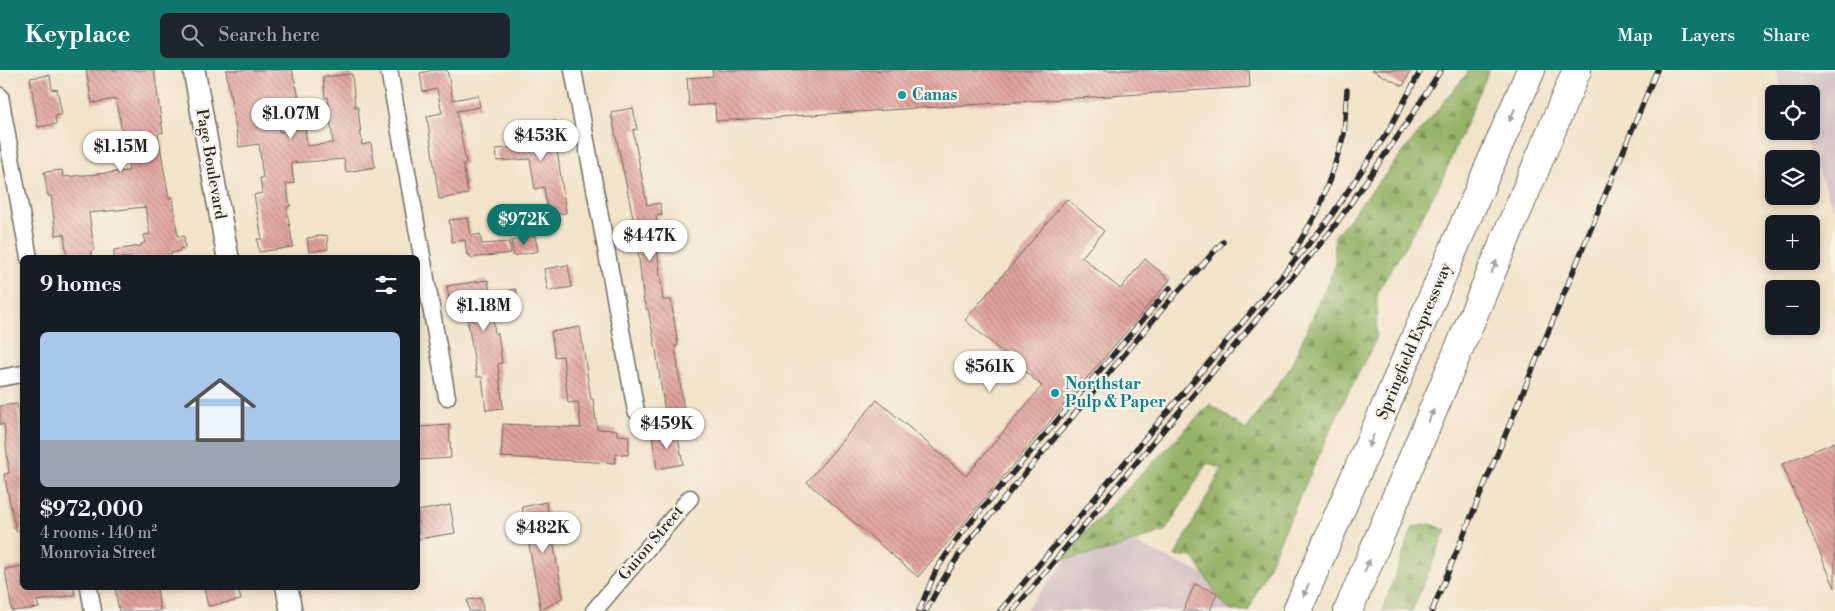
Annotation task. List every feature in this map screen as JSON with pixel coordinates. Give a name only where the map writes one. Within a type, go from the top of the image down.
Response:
[{"type":"highway","name":"Springfield Expressway","points":[[1297,611],[1531,70]]},
{"type":"highway","points":[[1348,611],[1577,70]]},
{"type":"street","name":"Page Boulevard","points":[[194,70],[227,255]]},
{"type":"street","points":[[390,70],[447,397]]},
{"type":"street","points":[[573,70],[636,411]]},
{"type":"street","points":[[0,96],[28,255]]},
{"type":"street","points":[[0,378],[20,374]]},
{"type":"street","name":"Guion Street","points":[[594,611],[690,498]]},
{"type":"street","points":[[88,590],[93,611]]},
{"type":"street","points":[[287,590],[291,611]]},
{"type":"shaded area","points":[[1775,70],[1835,70],[1835,211],[1820,176],[1820,150],[1809,150],[1805,140],[1820,140],[1820,85],[1781,85]]},
{"type":"shaded area","points":[[1096,525],[1249,595],[1242,611],[1024,611]]},
{"type":"green space","points":[[1470,70],[1489,70],[1441,182],[1377,292],[1376,339],[1339,411],[1248,611],[1231,611],[1221,601],[1193,557],[1175,556],[1222,469],[1207,463],[1166,530],[1111,550],[1057,561],[1210,404],[1246,430],[1290,368],[1335,267],[1335,236]]},
{"type":"green space","points":[[1431,524],[1446,530],[1412,611],[1382,611],[1413,527]]},
{"type":"building","points":[[86,70],[154,70],[163,133],[158,133],[169,198],[172,197],[178,237],[184,236],[185,248],[171,253],[171,255],[114,255],[114,250],[141,246],[141,244],[145,243],[144,235],[150,234],[145,207],[89,213],[94,250],[91,251],[92,255],[67,255],[64,234],[56,235],[51,196],[48,196],[44,172],[62,170],[63,177],[129,171],[116,99],[92,103]]},
{"type":"building","points":[[226,70],[292,70],[299,98],[275,103],[279,132],[305,128],[307,146],[333,143],[328,97],[325,98],[323,77],[352,74],[355,107],[358,107],[362,145],[371,143],[375,167],[346,172],[344,159],[291,163],[294,183],[286,184],[290,206],[287,207],[287,210],[293,247],[259,252],[257,239],[262,239],[254,195],[262,193],[260,178],[263,178],[259,144],[239,147]]},
{"type":"building","points":[[447,70],[453,100],[478,95],[480,107],[457,111],[466,164],[463,164],[468,194],[439,199],[427,116],[442,113],[437,89],[423,92],[420,73]]},
{"type":"building","name":"Canas","points":[[712,70],[1249,70],[1250,87],[716,121],[715,104],[689,106],[687,78],[713,76]]},
{"type":"building","points":[[1372,70],[1411,70],[1403,86]]},
{"type":"building","points":[[50,75],[52,90],[57,89],[62,114],[55,116],[56,124],[38,127],[30,78]]},
{"type":"building","points":[[633,108],[637,129],[633,130],[647,205],[660,203],[662,215],[656,216],[660,239],[656,239],[663,300],[671,300],[678,346],[675,346],[684,411],[665,413],[656,350],[648,309],[646,309],[646,303],[644,303],[636,232],[611,112]]},
{"type":"building","points":[[556,121],[559,143],[556,143],[566,213],[548,215],[544,187],[535,189],[530,159],[497,161],[496,149],[519,147],[517,137],[526,136],[525,132],[530,131],[529,125]]},
{"type":"building","name":"Northstar Pulp & Paper","points":[[1067,199],[1104,231],[1082,257],[1120,289],[1145,259],[1170,280],[918,577],[807,482],[877,400],[966,476],[1042,386],[965,320]]},
{"type":"building","points":[[468,218],[471,236],[480,234],[482,244],[509,242],[511,253],[470,258],[470,255],[467,255],[465,240],[452,242],[449,220]]},
{"type":"building","points":[[327,235],[328,249],[309,252],[307,238]]},
{"type":"building","points":[[535,236],[538,251],[514,256],[511,241]]},
{"type":"building","points":[[568,265],[572,287],[548,291],[544,269]]},
{"type":"building","points":[[488,280],[490,294],[516,289],[519,306],[492,310],[495,334],[498,333],[502,363],[498,364],[503,408],[486,410],[482,377],[477,377],[465,304],[450,306],[447,286]]},
{"type":"building","points":[[580,327],[597,429],[617,430],[617,435],[629,436],[628,455],[616,454],[615,463],[501,457],[503,424],[581,428],[578,402],[568,403],[563,356],[555,357],[551,332]]},
{"type":"building","points":[[17,404],[20,426],[20,531],[16,531],[4,474],[9,473],[4,424],[0,425],[0,406]]},
{"type":"building","points":[[449,425],[451,458],[420,460],[420,427]]},
{"type":"building","points":[[677,432],[683,464],[657,469],[652,436]]},
{"type":"building","points":[[1835,442],[1835,588],[1782,464]]},
{"type":"building","points":[[546,502],[563,597],[541,611],[522,507]]},
{"type":"building","points":[[450,505],[455,533],[420,539],[420,511]]},
{"type":"building","points":[[20,566],[20,590],[74,590],[75,595],[37,601],[39,608],[12,611],[5,569]]},
{"type":"building","points":[[1195,584],[1217,593],[1210,611],[1183,611]]},
{"type":"building","points":[[115,590],[157,590],[160,611],[119,611]]},
{"type":"building","points":[[204,590],[238,590],[241,600],[208,606]]},
{"type":"building","points":[[481,598],[483,611],[469,611],[467,600]]},
{"type":"railway","points":[[1000,611],[1327,222],[1389,130],[1421,70]]},
{"type":"railway","points":[[1168,425],[1331,231],[1405,126],[1441,70]]},
{"type":"railway","points":[[1432,611],[1657,70]]},
{"type":"railway","points":[[1293,253],[1318,211],[1334,167],[1344,134],[1347,90]]},
{"type":"railway","points":[[926,611],[947,573],[972,537],[1164,307],[1223,242]]},
{"type":"railway","points":[[919,611],[936,570],[959,536],[1170,288]]},
{"type":"railway","points":[[1013,611],[1171,421]]},
{"type":"place","name":"Canas","points":[[902,95]]},
{"type":"place","name":"Northstar Pulp & Paper","points":[[1055,393]]}]
